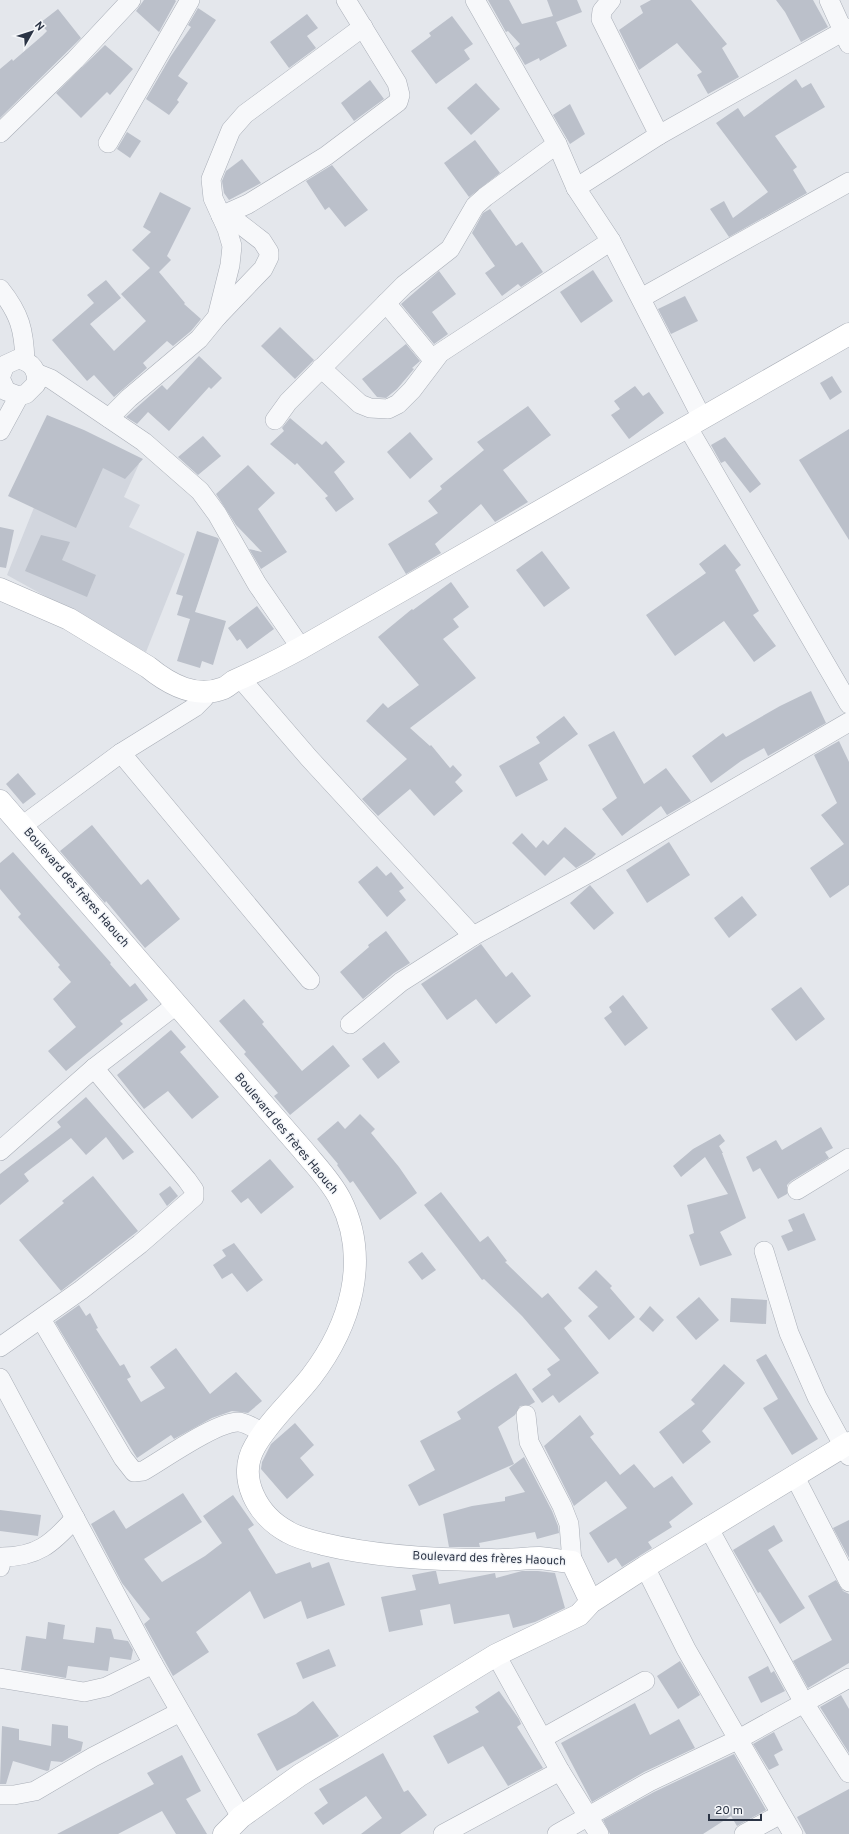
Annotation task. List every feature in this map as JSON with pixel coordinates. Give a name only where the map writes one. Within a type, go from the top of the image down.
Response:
[{"type":"main road","points":[[0,589],[69,619],[148,668],[159,677],[182,689],[207,692],[225,687],[301,648],[849,334]]},
{"type":"main road","points":[[148,668],[164,668],[206,678],[225,678],[237,681]]},
{"type":"main road","name":"Boulevard des frères Haouch","points":[[0,801],[330,1183],[344,1206],[354,1239],[356,1258],[355,1279],[345,1315],[324,1358],[310,1378],[254,1446],[248,1466],[248,1486],[253,1496],[279,1527],[296,1536],[324,1544],[419,1557],[493,1560],[538,1558],[572,1562],[590,1602]]},
{"type":"main road","points":[[224,1834],[241,1817],[300,1775],[496,1655],[579,1615],[590,1602],[708,1527],[794,1474],[847,1448]]},
{"type":"street","points":[[0,133],[70,66],[131,0]]},
{"type":"street","points":[[108,143],[190,0]]},
{"type":"street","points":[[224,216],[248,204],[326,156],[398,102],[400,95],[397,83],[346,0]]},
{"type":"street","points":[[475,0],[557,144],[576,188],[611,240],[641,298],[694,422],[849,704]]},
{"type":"street","points":[[611,0],[602,11],[601,19],[659,135]]},
{"type":"street","points":[[576,188],[659,135],[847,35],[828,0]]},
{"type":"street","points":[[217,317],[231,255],[230,238],[224,216],[213,198],[211,179],[231,130],[237,122],[363,27]]},
{"type":"street","points":[[275,420],[288,402],[404,285],[450,249],[475,206],[485,196],[557,144]]},
{"type":"street","points":[[641,298],[849,182]]},
{"type":"street","points":[[109,418],[128,398],[199,339],[217,317],[264,269],[269,257],[269,252],[262,240],[224,216]]},
{"type":"street","points":[[321,368],[360,404],[380,410],[388,409],[405,398],[433,360],[440,353],[611,240]]},
{"type":"street","points":[[0,289],[20,320],[31,367],[36,384],[32,390],[19,396],[6,391],[0,378],[1,370],[12,361],[18,359],[31,367],[51,378],[144,442],[200,491],[217,514],[258,584],[301,648]]},
{"type":"street","points":[[386,303],[433,360]]},
{"type":"street","points":[[0,431],[19,396]]},
{"type":"street","points":[[237,681],[473,936]]},
{"type":"street","points":[[22,826],[121,753],[195,707],[204,698],[207,692]]},
{"type":"street","points":[[350,1024],[401,982],[473,936],[593,871],[849,722]]},
{"type":"street","points":[[121,753],[310,980]]},
{"type":"street","points":[[0,1151],[94,1068],[176,1005]]},
{"type":"street","points":[[0,1347],[41,1319],[140,1244],[192,1200],[195,1195],[194,1190],[188,1180],[94,1068]]},
{"type":"street","points":[[797,1190],[849,1158]]},
{"type":"street","points":[[764,1251],[789,1333],[817,1397],[847,1448]]},
{"type":"street","points":[[41,1319],[123,1458],[134,1472],[143,1471],[230,1423],[240,1422],[264,1433]]},
{"type":"street","points":[[0,1378],[153,1664],[241,1817]]},
{"type":"street","points":[[526,1415],[527,1433],[533,1451],[562,1506],[569,1524],[572,1562]]},
{"type":"street","points":[[794,1474],[849,1582]]},
{"type":"street","points":[[1,1560],[19,1557],[39,1551],[58,1538],[75,1518]]},
{"type":"street","points":[[708,1527],[804,1703],[849,1773]]},
{"type":"street","points":[[645,1567],[686,1649],[737,1740],[793,1834]]},
{"type":"street","points":[[496,1655],[560,1771],[599,1834]]},
{"type":"street","points":[[0,1678],[84,1692],[106,1687],[153,1664]]},
{"type":"street","points":[[557,1834],[649,1782],[737,1740],[849,1678]]},
{"type":"street","points":[[543,1738],[645,1680]]},
{"type":"street","points":[[0,1795],[14,1795],[35,1791],[93,1757],[180,1712]]},
{"type":"street","points":[[443,1834],[560,1771]]},
{"type":"street","points":[[744,1834],[781,1814]]},
{"type":"shaded area","points":[[65,430],[139,464],[124,497],[140,505],[129,527],[185,554],[146,652],[7,575]]},
{"type":"building","points":[[144,0],[176,1],[159,32],[136,11]]},
{"type":"building","points":[[488,0],[509,0],[522,24],[553,16],[547,0],[577,0],[582,12],[556,22],[567,46],[540,61],[539,58],[525,65],[515,48],[520,44],[508,31],[506,32]]},
{"type":"building","points":[[651,0],[691,0],[727,44],[722,48],[739,77],[708,94],[697,75],[702,72],[677,43],[639,70],[619,30],[643,13],[640,6]]},
{"type":"building","points":[[776,0],[813,0],[828,27],[801,42],[785,12]]},
{"type":"building","points":[[198,8],[216,20],[178,76],[188,83],[177,100],[179,102],[169,115],[146,99],[171,56],[191,27],[188,25]]},
{"type":"building","points":[[58,9],[81,38],[0,118],[0,69],[12,59],[13,61],[47,31],[40,23]]},
{"type":"building","points":[[307,14],[318,28],[307,36],[316,48],[289,68],[270,42]]},
{"type":"building","points":[[452,16],[473,44],[464,50],[470,59],[436,84],[411,51],[431,36],[429,33]]},
{"type":"building","points":[[105,45],[133,69],[110,95],[107,92],[81,118],[56,93]]},
{"type":"building","points":[[796,79],[802,88],[811,83],[825,107],[775,136],[797,167],[793,170],[807,193],[729,237],[710,209],[724,201],[733,218],[768,192],[716,123],[738,108],[744,117]]},
{"type":"building","points":[[370,80],[384,99],[354,121],[341,103]]},
{"type":"building","points":[[476,83],[500,109],[471,135],[447,108]]},
{"type":"building","points":[[570,104],[585,134],[570,144],[553,115]]},
{"type":"building","points":[[127,132],[141,141],[130,158],[117,149]]},
{"type":"building","points":[[475,140],[500,173],[469,197],[444,163]]},
{"type":"building","points":[[242,159],[261,183],[229,200],[224,193],[222,181],[226,171]]},
{"type":"building","points":[[332,165],[368,210],[345,227],[329,207],[325,210],[306,181]]},
{"type":"building","points":[[160,192],[191,208],[167,256],[171,260],[159,272],[185,303],[184,304],[201,319],[191,331],[173,346],[167,341],[143,363],[147,368],[114,397],[94,375],[87,381],[52,340],[94,303],[87,295],[106,280],[121,298],[90,324],[114,351],[146,321],[121,294],[150,268],[132,250],[151,232],[143,227]]},
{"type":"building","points":[[490,209],[516,246],[522,242],[543,272],[521,287],[518,284],[502,296],[485,273],[495,266],[472,233],[483,213]]},
{"type":"building","points":[[593,270],[613,301],[581,323],[560,292]]},
{"type":"building","points":[[439,271],[456,294],[432,312],[448,334],[434,344],[401,304]]},
{"type":"building","points":[[685,296],[698,321],[671,334],[658,309]]},
{"type":"building","points":[[280,327],[314,360],[295,379],[261,346]]},
{"type":"building","points":[[406,344],[420,361],[412,368],[414,369],[397,389],[386,398],[377,397],[362,379]]},
{"type":"building","points":[[199,356],[222,378],[211,389],[209,387],[169,431],[148,412],[137,424],[126,417],[162,385],[167,390]]},
{"type":"building","points":[[832,376],[842,392],[830,400],[820,383]]},
{"type":"building","points":[[635,386],[643,396],[649,392],[664,413],[629,439],[611,415],[620,409],[614,401]]},
{"type":"building","points":[[528,406],[551,435],[503,470],[528,502],[495,522],[481,504],[435,544],[441,553],[406,574],[388,544],[438,513],[428,501],[442,489],[440,486],[484,450],[477,442]]},
{"type":"building","points":[[47,415],[84,430],[143,459],[125,479],[103,468],[76,528],[8,496]]},
{"type":"building","points":[[290,418],[322,445],[326,441],[345,462],[334,472],[354,499],[336,512],[325,498],[328,496],[297,463],[295,465],[270,444],[284,431],[282,428]]},
{"type":"building","points":[[849,429],[849,540],[799,460]]},
{"type":"building","points":[[410,432],[433,459],[410,479],[387,452]]},
{"type":"building","points":[[203,436],[221,456],[198,475],[178,457]]},
{"type":"building","points":[[725,437],[761,484],[750,493],[725,461],[721,463],[711,445]]},
{"type":"building","points":[[248,465],[275,493],[258,509],[287,552],[261,569],[249,549],[262,552],[236,525],[216,494]]},
{"type":"building","points":[[0,527],[14,530],[6,568],[0,567]]},
{"type":"building","points":[[197,531],[218,538],[219,540],[195,612],[226,621],[213,665],[202,661],[200,668],[177,661],[190,619],[177,615],[183,596],[176,594]]},
{"type":"building","points":[[41,535],[70,542],[62,560],[96,575],[87,597],[25,571]]},
{"type":"building","points":[[725,544],[741,565],[735,570],[759,611],[753,615],[776,646],[754,662],[724,621],[675,656],[646,615],[706,573],[699,564]]},
{"type":"building","points":[[542,551],[570,588],[544,607],[516,570]]},
{"type":"building","points":[[451,582],[469,607],[453,619],[459,627],[443,639],[476,678],[410,728],[430,746],[431,745],[450,768],[453,765],[462,775],[455,782],[463,791],[434,816],[410,789],[378,816],[362,799],[407,759],[366,721],[383,703],[388,708],[419,685],[378,637],[412,609],[413,610]]},
{"type":"building","points":[[257,606],[274,629],[247,649],[240,639],[237,641],[228,628]]},
{"type":"building","points":[[811,691],[826,723],[768,756],[764,748],[741,761],[711,783],[692,756],[723,733],[726,737],[780,706]]},
{"type":"building","points":[[564,716],[578,734],[539,763],[548,780],[516,797],[499,766],[540,743],[536,737]]},
{"type":"building","points":[[614,731],[644,784],[666,768],[691,801],[667,815],[661,806],[622,836],[602,809],[617,798],[588,745]]},
{"type":"building","points":[[839,741],[849,762],[849,885],[830,898],[810,868],[844,844],[821,815],[837,803],[814,755]]},
{"type":"building","points":[[18,773],[36,794],[23,804],[6,784]]},
{"type":"building","points":[[92,825],[141,885],[148,879],[180,919],[145,948],[106,901],[105,903],[60,851]]},
{"type":"building","points":[[565,827],[596,854],[591,859],[576,868],[564,857],[545,876],[512,843],[522,833],[536,848],[543,840],[548,845]]},
{"type":"building","points":[[669,842],[690,875],[647,903],[626,870]]},
{"type":"building","points":[[13,852],[111,963],[110,964],[130,987],[135,983],[148,1000],[120,1021],[123,1024],[66,1071],[48,1051],[76,1027],[53,999],[71,982],[58,967],[60,965],[18,917],[21,914],[0,889],[0,863]]},
{"type":"building","points":[[377,866],[386,876],[391,872],[404,888],[399,891],[406,900],[387,917],[358,882]]},
{"type":"building","points":[[590,885],[614,913],[594,930],[570,903]]},
{"type":"building","points":[[742,896],[757,915],[729,938],[714,918]]},
{"type":"building","points":[[386,931],[410,963],[394,973],[363,999],[340,972],[369,947],[368,945]]},
{"type":"building","points":[[481,944],[506,977],[512,972],[531,996],[496,1024],[476,999],[447,1020],[421,984]]},
{"type":"building","points":[[801,987],[825,1019],[796,1041],[771,1009]]},
{"type":"building","points":[[623,995],[648,1028],[625,1046],[604,1018],[612,1012],[609,1007]]},
{"type":"building","points":[[244,999],[264,1022],[262,1024],[302,1071],[333,1045],[350,1066],[290,1115],[274,1096],[278,1093],[244,1054],[246,1052],[219,1021]]},
{"type":"building","points":[[171,1030],[186,1047],[180,1052],[219,1097],[192,1119],[168,1091],[144,1109],[117,1075]]},
{"type":"building","points":[[384,1042],[400,1062],[378,1079],[362,1059]]},
{"type":"building","points":[[86,1097],[134,1152],[123,1160],[106,1137],[86,1155],[71,1138],[24,1174],[29,1181],[0,1205],[0,1174],[61,1127],[57,1122]]},
{"type":"building","points":[[360,1114],[375,1129],[371,1133],[399,1167],[417,1193],[380,1220],[353,1181],[350,1183],[337,1165],[338,1164],[317,1139],[338,1121],[345,1129]]},
{"type":"building","points":[[821,1127],[833,1148],[825,1152],[829,1158],[791,1181],[787,1185],[787,1194],[778,1199],[760,1168],[753,1172],[746,1157],[776,1140],[782,1150]]},
{"type":"building","points":[[720,1134],[725,1141],[719,1146],[723,1153],[746,1218],[720,1232],[732,1255],[700,1266],[689,1235],[694,1233],[687,1205],[728,1194],[705,1157],[681,1177],[673,1166],[693,1149]]},
{"type":"building","points":[[270,1159],[294,1187],[261,1214],[248,1198],[241,1203],[231,1191]]},
{"type":"building","points":[[93,1176],[138,1231],[61,1291],[19,1240],[64,1203],[62,1201]]},
{"type":"building","points":[[170,1186],[178,1196],[167,1206],[159,1194]]},
{"type":"building","points":[[441,1192],[480,1242],[488,1236],[507,1261],[505,1262],[542,1298],[548,1293],[572,1321],[564,1328],[599,1373],[559,1403],[553,1395],[542,1403],[532,1389],[551,1375],[547,1369],[560,1360],[522,1316],[484,1279],[482,1280],[424,1205]]},
{"type":"building","points":[[804,1213],[816,1240],[788,1251],[781,1236],[793,1231],[788,1220]]},
{"type":"building","points":[[234,1243],[263,1280],[247,1292],[232,1273],[222,1279],[213,1265],[226,1256],[222,1250]]},
{"type":"building","points":[[422,1252],[436,1270],[422,1280],[408,1262]]},
{"type":"building","points":[[596,1270],[612,1286],[610,1288],[635,1317],[609,1340],[588,1316],[598,1307],[578,1288]]},
{"type":"building","points":[[699,1297],[719,1320],[696,1340],[676,1317]]},
{"type":"building","points":[[731,1298],[767,1300],[766,1324],[730,1322]]},
{"type":"building","points":[[79,1305],[86,1316],[90,1313],[98,1328],[96,1329],[120,1366],[124,1364],[131,1377],[127,1379],[141,1402],[165,1388],[150,1367],[176,1348],[210,1394],[236,1372],[262,1401],[248,1413],[232,1411],[212,1418],[174,1439],[171,1435],[137,1458],[55,1322]]},
{"type":"building","points":[[650,1306],[664,1320],[653,1332],[639,1319]]},
{"type":"building","points":[[766,1354],[818,1439],[792,1455],[763,1408],[778,1399],[756,1360]]},
{"type":"building","points":[[724,1364],[745,1383],[702,1431],[711,1442],[683,1464],[659,1432],[695,1404],[691,1400]]},
{"type":"building","points":[[516,1373],[535,1402],[530,1405],[520,1406],[515,1415],[498,1427],[514,1464],[419,1506],[408,1485],[435,1470],[420,1441],[461,1419],[457,1412]]},
{"type":"building","points":[[580,1415],[594,1434],[590,1437],[620,1475],[634,1464],[654,1488],[672,1476],[693,1504],[669,1522],[672,1527],[648,1542],[652,1548],[622,1567],[616,1558],[608,1563],[589,1533],[627,1508],[606,1481],[574,1506],[544,1446]]},
{"type":"building","points":[[295,1423],[314,1445],[300,1458],[314,1475],[287,1499],[261,1469],[262,1462],[271,1444]]},
{"type":"building","points":[[524,1457],[552,1511],[559,1533],[537,1539],[535,1532],[479,1543],[480,1547],[449,1547],[443,1514],[472,1506],[505,1501],[505,1497],[525,1492],[509,1468]]},
{"type":"building","points":[[183,1493],[202,1522],[144,1559],[162,1582],[205,1556],[222,1543],[203,1516],[233,1495],[254,1525],[248,1529],[276,1574],[310,1562],[312,1568],[329,1562],[345,1605],[307,1619],[301,1601],[264,1619],[250,1591],[196,1632],[209,1652],[173,1676],[144,1624],[150,1619],[122,1583],[91,1524],[114,1510],[126,1529]]},
{"type":"building","points":[[0,1510],[41,1515],[38,1536],[0,1531]]},
{"type":"building","points":[[849,1520],[849,1558],[833,1528]]},
{"type":"building","points":[[774,1525],[783,1541],[768,1550],[805,1608],[780,1624],[760,1592],[758,1593],[733,1550]]},
{"type":"building","points":[[436,1571],[439,1584],[495,1573],[496,1578],[522,1571],[555,1573],[565,1608],[535,1622],[513,1628],[509,1614],[454,1624],[450,1604],[420,1610],[423,1625],[389,1632],[381,1597],[416,1590],[412,1575]]},
{"type":"building","points":[[836,1580],[843,1591],[849,1594],[849,1663],[808,1688],[793,1661],[832,1640],[808,1596]]},
{"type":"building","points":[[48,1622],[65,1625],[63,1639],[94,1643],[96,1627],[111,1629],[114,1639],[128,1641],[133,1650],[131,1660],[110,1657],[108,1671],[68,1666],[66,1678],[21,1670],[26,1636],[46,1639]]},
{"type":"building","points":[[329,1649],[336,1666],[303,1679],[296,1663]]},
{"type":"building","points":[[680,1661],[700,1695],[678,1709],[657,1676]]},
{"type":"building","points":[[768,1666],[771,1673],[774,1671],[785,1691],[761,1703],[748,1677]]},
{"type":"building","points":[[499,1691],[519,1719],[521,1724],[517,1727],[543,1768],[508,1786],[483,1746],[448,1764],[433,1736],[479,1712],[475,1707]]},
{"type":"building","points":[[841,1695],[849,1709],[849,1753],[820,1707]]},
{"type":"building","points":[[313,1701],[339,1736],[277,1771],[257,1734],[296,1714]]},
{"type":"building","points":[[635,1703],[650,1735],[679,1719],[695,1748],[644,1772],[592,1802],[561,1743]]},
{"type":"building","points":[[52,1724],[68,1726],[68,1738],[83,1742],[81,1751],[62,1762],[51,1761],[49,1770],[47,1771],[13,1761],[6,1784],[0,1784],[2,1726],[19,1729],[19,1740],[51,1746]]},
{"type":"building","points":[[774,1732],[783,1750],[774,1755],[779,1765],[769,1770],[753,1744]]},
{"type":"building","points":[[383,1753],[404,1792],[408,1790],[427,1815],[400,1834],[361,1834],[382,1818],[366,1796],[323,1825],[314,1813],[328,1803],[319,1789]]},
{"type":"building","points":[[734,1754],[766,1810],[737,1826],[731,1816],[703,1834],[610,1834],[603,1820],[654,1792]]},
{"type":"building","points":[[182,1755],[201,1791],[186,1799],[207,1834],[176,1834],[162,1811],[118,1834],[57,1834],[154,1784],[147,1773]]},
{"type":"building","points":[[849,1789],[849,1834],[806,1834],[797,1817]]}]
